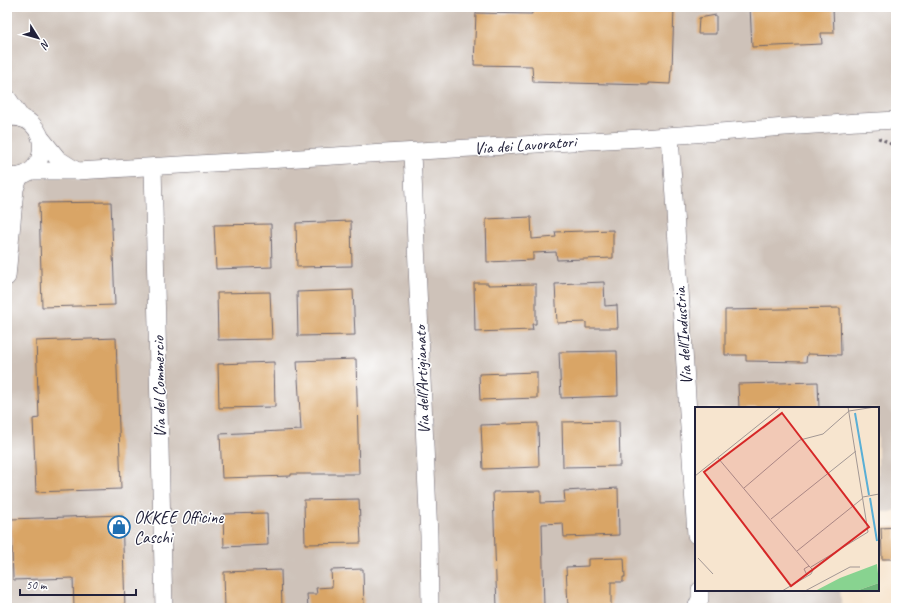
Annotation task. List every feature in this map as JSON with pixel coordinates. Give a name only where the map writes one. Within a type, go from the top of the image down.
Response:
[{"type":"street","points":[[7,97],[14,118],[30,123],[37,130],[41,138],[58,159],[77,171]]},
{"type":"street","name":"Via dei Lavoratori","points":[[19,174],[412,153],[670,136],[819,124],[896,120]]},
{"type":"street","name":"Via dell'Industria","points":[[670,136],[695,520]]},
{"type":"street","points":[[7,277],[15,189],[19,174],[41,156],[41,138]]},
{"type":"street","name":"Via dell'Artigianato","points":[[412,153],[430,608]]},
{"type":"street","name":"Via del Commercio","points":[[153,167],[164,608]]},
{"type":"street","points":[[7,190],[14,206]]},
{"type":"street","points":[[696,608],[700,599],[700,591]]},
{"type":"shaded area","points":[[7,7],[896,7],[896,512],[879,512],[879,407],[695,407],[695,591],[840,591],[842,608],[7,608]]},
{"type":"building","points":[[532,7],[674,7],[672,70],[670,84],[648,83],[648,85],[533,82],[532,66],[474,65],[476,13],[532,14]]},
{"type":"building","points":[[750,7],[833,7],[834,33],[821,33],[822,44],[752,47]]},
{"type":"building","points":[[716,15],[716,34],[698,34],[699,18]]},
{"type":"building","points":[[111,202],[115,305],[42,307],[39,203]]},
{"type":"building","points":[[531,217],[532,239],[556,237],[555,232],[613,230],[613,258],[557,260],[556,252],[533,253],[533,260],[487,262],[486,219]]},
{"type":"building","points":[[351,221],[352,266],[297,267],[296,223]]},
{"type":"building","points":[[271,224],[272,267],[216,269],[214,225]]},
{"type":"building","points":[[604,282],[605,306],[617,305],[618,328],[586,328],[586,322],[557,323],[555,284]]},
{"type":"building","points":[[474,283],[488,283],[488,285],[536,284],[536,324],[532,324],[533,330],[475,332]]},
{"type":"building","points":[[353,290],[355,335],[298,336],[297,292]]},
{"type":"building","points":[[270,292],[272,339],[218,340],[217,293]]},
{"type":"building","points":[[840,308],[841,355],[807,354],[806,362],[746,361],[746,355],[725,355],[725,310]]},
{"type":"building","points":[[116,338],[121,489],[36,492],[33,419],[39,418],[36,341]]},
{"type":"building","points":[[617,351],[618,396],[561,398],[559,352]]},
{"type":"building","points":[[356,359],[359,474],[291,474],[291,476],[222,478],[220,434],[301,430],[297,361]]},
{"type":"building","points":[[274,362],[275,407],[219,408],[218,364]]},
{"type":"building","points":[[537,372],[537,398],[480,400],[479,374]]},
{"type":"building","points":[[818,382],[819,407],[739,407],[738,384]]},
{"type":"building","points":[[619,421],[620,466],[563,467],[562,422]]},
{"type":"building","points":[[538,423],[539,467],[483,469],[481,425]]},
{"type":"building","points":[[618,488],[619,535],[564,537],[563,523],[542,524],[544,607],[497,608],[493,492],[541,491],[541,503],[565,502],[564,491]]},
{"type":"building","points":[[359,499],[361,543],[305,544],[304,500]]},
{"type":"building","points":[[267,513],[268,545],[224,547],[223,514]]},
{"type":"building","points":[[122,515],[125,608],[74,608],[73,578],[13,580],[11,519]]},
{"type":"building","points":[[896,527],[896,559],[882,559],[881,528]]},
{"type":"building","points":[[624,558],[625,577],[623,577],[623,582],[611,582],[611,606],[568,606],[566,567],[588,566],[588,559]]},
{"type":"building","points":[[363,569],[364,608],[308,608],[307,594],[317,594],[316,588],[332,587],[331,570]]},
{"type":"building","points":[[281,570],[282,608],[225,608],[224,572]]},
{"type":"place","name":"OKKEE Officine Caschi","points":[[119,527]]}]
